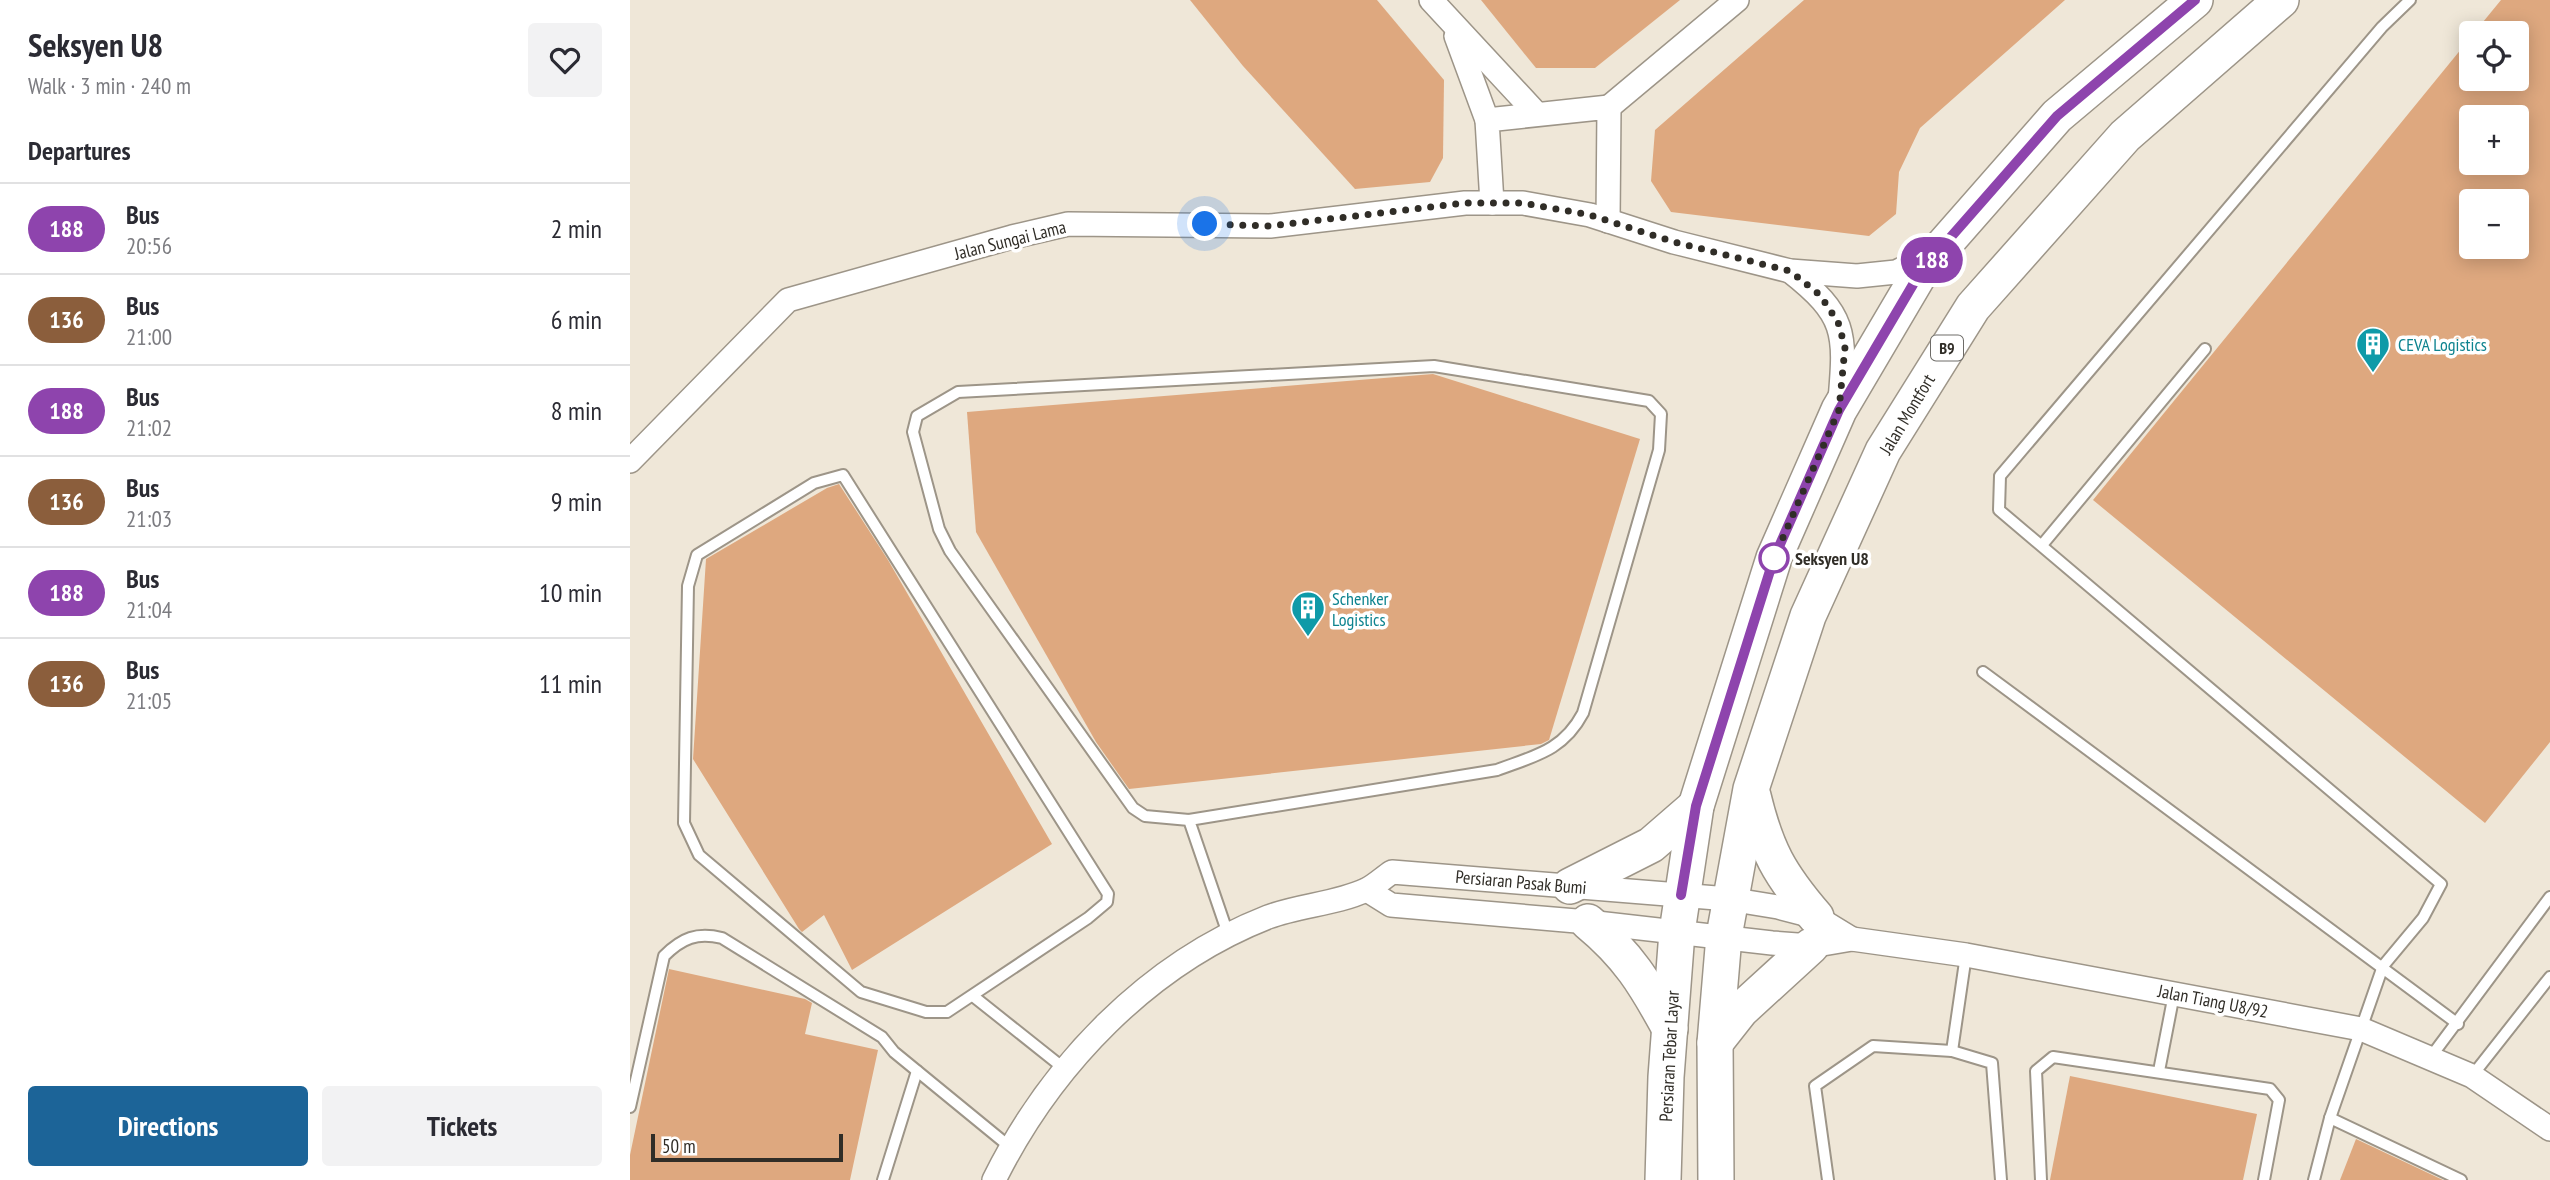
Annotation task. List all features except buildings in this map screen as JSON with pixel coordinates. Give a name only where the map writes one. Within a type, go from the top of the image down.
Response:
[{"type":"main road","points":[[1681,895],[1696,806],[1774,558],[1839,410],[1921,271],[2057,116],[2195,0]]},
{"type":"main road","name":"Jalan Montfort","points":[[1724,936],[1751,789],[1808,616],[1883,450],[1973,307],[2125,136],[2281,0]]},
{"type":"main road","points":[[1715,1043],[1813,932],[1763,838],[1751,789]]},
{"type":"main road","points":[[1570,886],[1651,845],[1696,806]]},
{"type":"main road","name":"Persiaran Tebar Layar","points":[[1663,1180],[1670,1028],[1681,895]]},
{"type":"main road","points":[[1588,922],[1617,946],[1639,972],[1670,1028]]},
{"type":"main road","points":[[1716,1180],[1715,1043],[1724,936]]},
{"type":"street","points":[[1431,0],[1535,112]]},
{"type":"street","points":[[1487,120],[1535,112],[1609,107],[1737,0]]},
{"type":"street","points":[[1453,26],[1487,120],[1492,203]]},
{"type":"street","points":[[1608,221],[1609,107]]},
{"type":"street","name":"Jalan Sungai Lama","points":[[630,461],[788,300],[1012,237],[1068,224],[1270,226],[1465,203],[1523,203],[1608,221],[1674,242],[1790,271]]},
{"type":"street","points":[[1790,271],[1857,276],[1896,272],[1941,249]]},
{"type":"street","points":[[1790,271],[1820,295],[1838,322],[1845,347],[1839,410]]},
{"type":"street","name":"Persiaran Pasak Bumi","points":[[993,1180],[1010,1147],[1066,1070],[1100,1029],[1167,971],[1227,934],[1271,916],[1367,890],[1392,872],[1681,895]]},
{"type":"street","name":"Persiaran Pasak Bumi","points":[[1367,890],[1391,905],[1677,932]]},
{"type":"street","name":"Jalan Tiang U8/92","points":[[1681,895],[1777,907],[1813,932]]},
{"type":"street","name":"Jalan Tiang U8/92","points":[[1677,932],[1724,936],[1813,932],[1966,955],[2361,1030],[2472,1076],[2550,1129]]},
{"type":"lane","points":[[2314,1180],[2330,1118],[2383,966],[2423,918],[2441,884],[1999,510],[2000,476],[2382,27],[2410,0]]},
{"type":"lane","points":[[2042,545],[2205,349]]},
{"type":"lane","points":[[1434,366],[1649,401],[1661,414],[1659,450],[1583,713],[1573,733],[1559,744],[1497,770],[1189,820],[1145,816],[1133,808],[950,551],[939,530],[913,432],[917,416],[958,392],[1434,366]]},
{"type":"lane","points":[[844,475],[1108,894],[1107,902],[1088,918],[973,996],[947,1012],[926,1012],[862,992],[699,855],[684,823],[688,586],[696,555],[814,483],[829,477],[844,475]]},
{"type":"lane","points":[[1983,672],[2458,1024]]},
{"type":"lane","points":[[1189,820],[1227,934]]},
{"type":"lane","points":[[2430,1058],[2458,1024],[2550,897]]},
{"type":"lane","points":[[630,1107],[664,956],[675,946],[703,933],[722,938],[882,1037],[917,1071],[957,1100],[1010,1147]]},
{"type":"lane","points":[[1952,1051],[1966,955]]},
{"type":"lane","points":[[2472,1076],[2550,977]]},
{"type":"lane","points":[[2159,1071],[2174,994]]},
{"type":"lane","points":[[973,996],[1066,1070]]},
{"type":"lane","points":[[1828,1180],[1815,1086],[1873,1046],[1952,1051],[1992,1063],[2001,1180]]},
{"type":"lane","points":[[2041,1180],[2036,1071],[2053,1057],[2270,1088],[2279,1100],[2264,1180]]},
{"type":"lane","points":[[883,1180],[917,1071]]},
{"type":"lane","points":[[2330,1118],[2460,1180]]},
{"type":"bus line","name":"188","points":[[1681,895],[1696,806],[1774,558],[1839,410],[1921,271],[2057,116],[2195,0]]},
{"type":"place","name":"CEVA Logistics","points":[[2373,374]]},
{"type":"place","name":"Seksyen U8","points":[[1774,558]]},
{"type":"place","name":"Schenker Logistics","points":[[1308,638]]},
{"type":"route","points":[[1205,224],[1270,226],[1465,203],[1523,203],[1590,215],[1674,242],[1790,271],[1820,295],[1838,322],[1845,347],[1839,410],[1774,558]]}]
